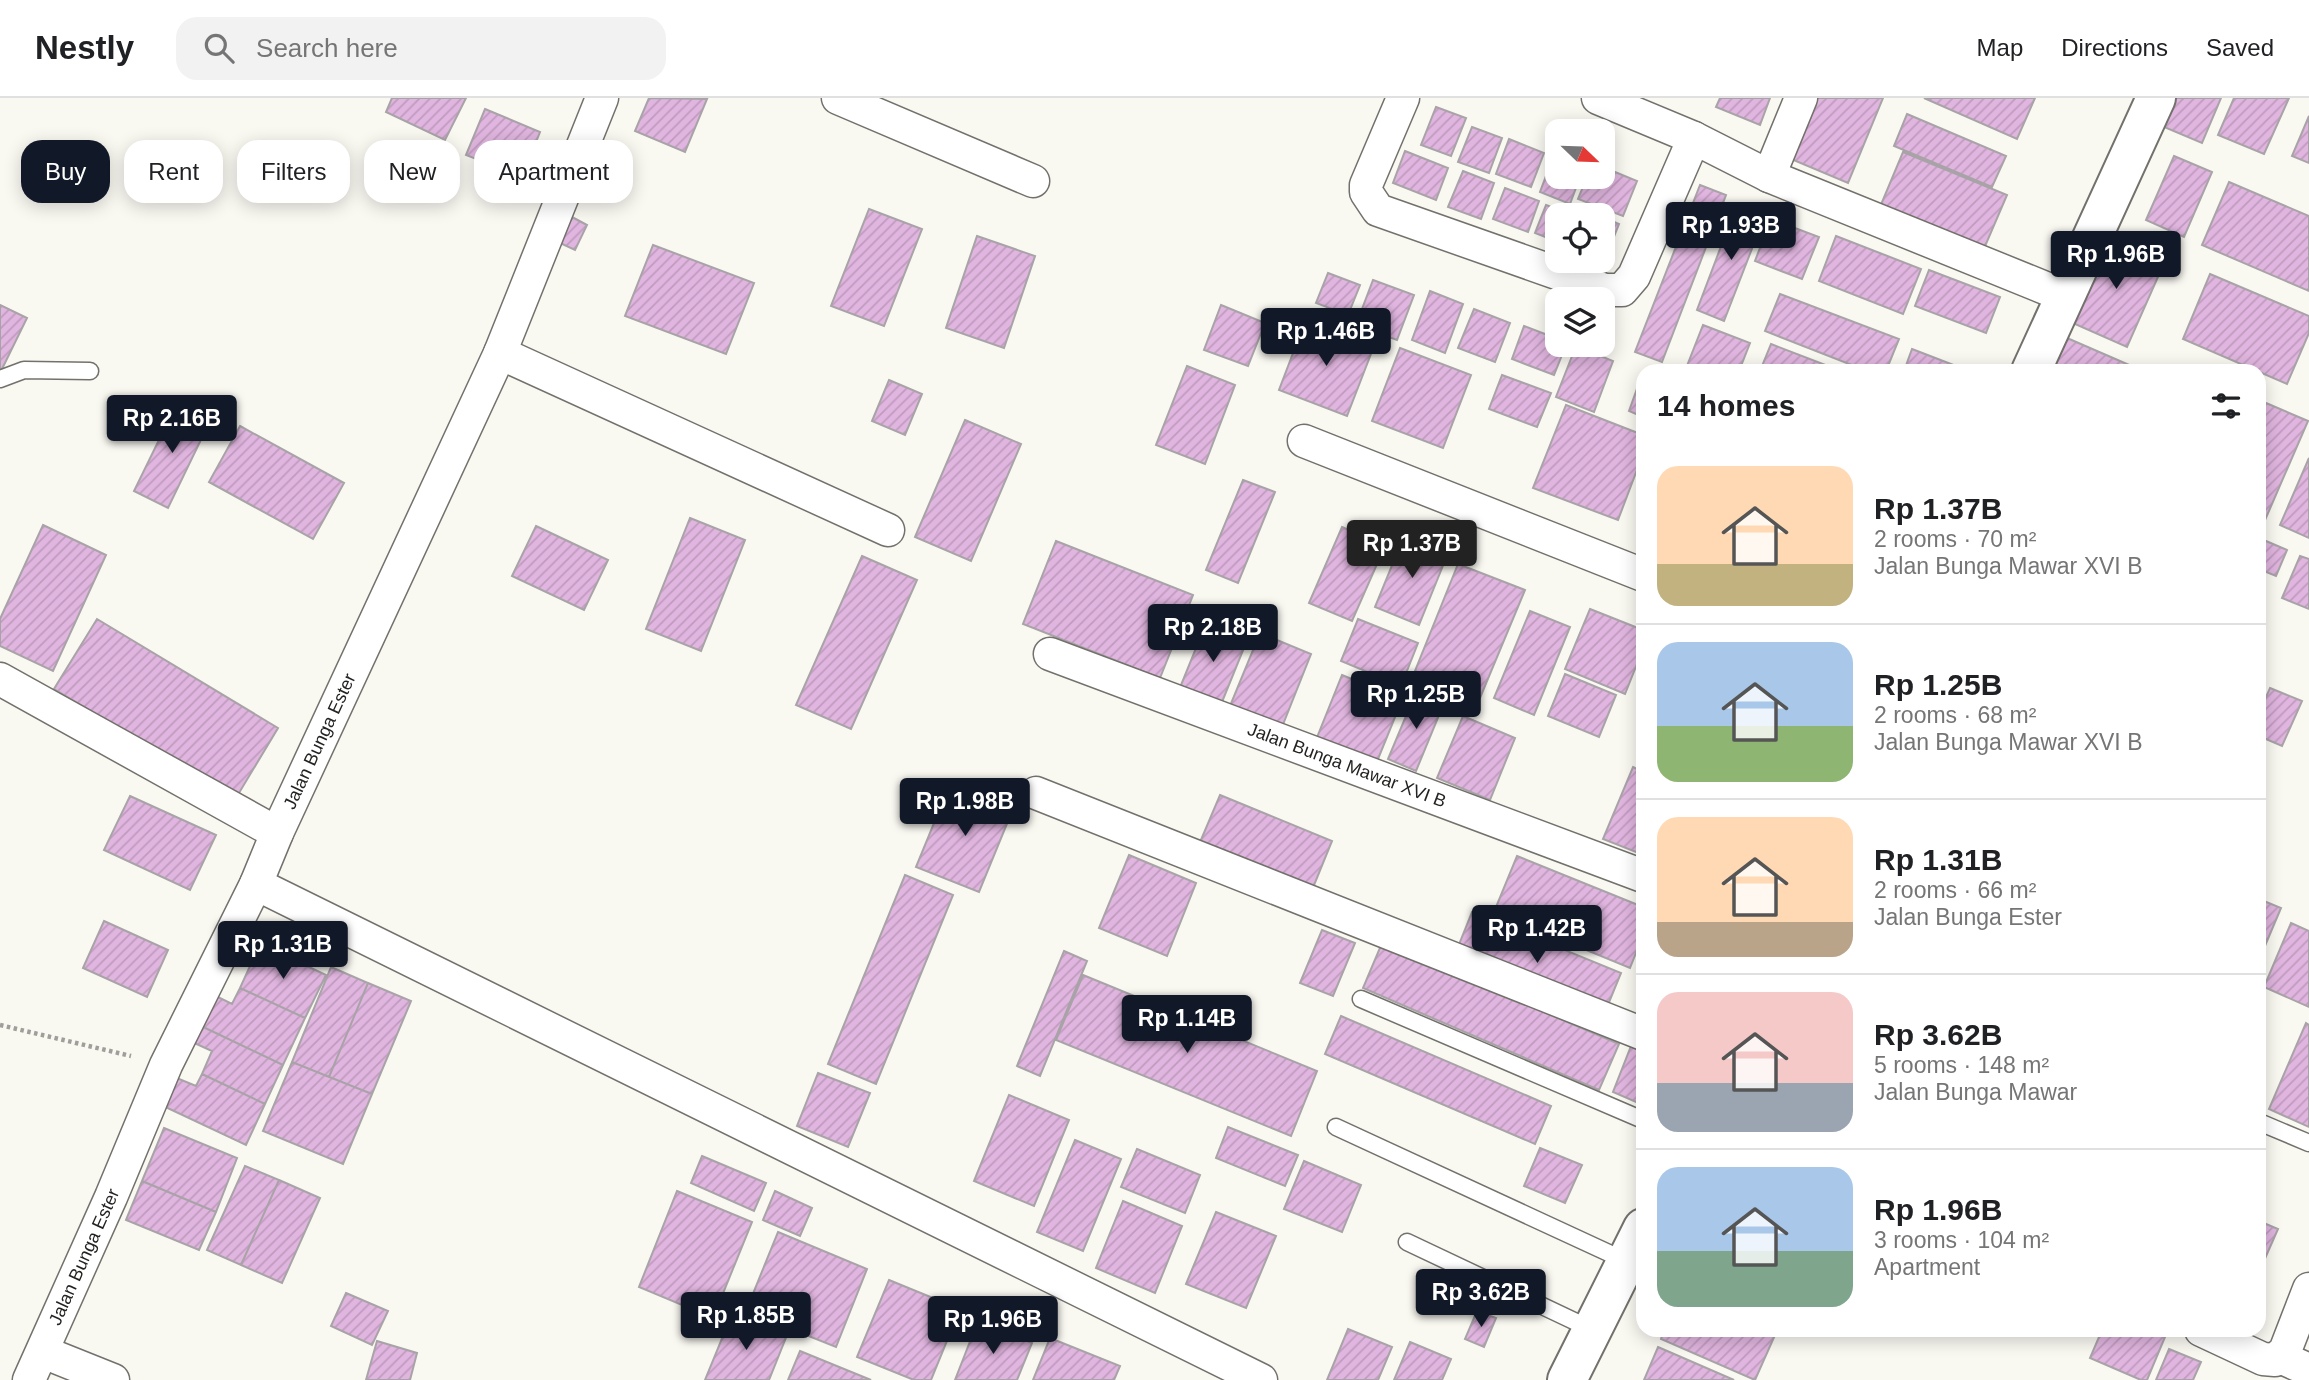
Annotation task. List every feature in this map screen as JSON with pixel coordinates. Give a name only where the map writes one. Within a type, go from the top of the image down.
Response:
[{"type":"street","name":"Jalan Bunga Ester","points":[[29,1380],[111,1197],[166,1065],[256,884],[277,833],[500,353],[602,98]]},
{"type":"street","points":[[838,98],[1033,181]]},
{"type":"street","points":[[1403,98],[1366,185],[1366,192],[1378,210],[1605,290],[1622,289],[1634,276],[1694,138]]},
{"type":"street","points":[[1598,98],[1694,138],[1769,176],[2065,296]]},
{"type":"street","points":[[1769,176],[1801,98]]},
{"type":"street","points":[[2034,364],[2156,98]]},
{"type":"street","points":[[500,353],[888,530]]},
{"type":"street","points":[[1304,440],[1636,572]]},
{"type":"street","name":"Jalan Bunga Mawar XVI B","points":[[1050,654],[1636,873]]},
{"type":"street","points":[[0,679],[277,833]]},
{"type":"street","points":[[1036,793],[1636,1031]]},
{"type":"street","points":[[256,884],[1261,1380]]},
{"type":"street","points":[[1567,1380],[1636,1244]]},
{"type":"street","points":[[2215,1337],[2263,1359],[2275,1360],[2285,1351],[2309,1289]]},
{"type":"street","points":[[43,1352],[113,1380]]},
{"type":"street","points":[[2280,1357],[2309,1370]]},
{"type":"lane","points":[[0,379],[24,370],[90,371]]},
{"type":"lane","points":[[1361,999],[1636,1116]]},
{"type":"lane","points":[[2266,1125],[2309,1143]]},
{"type":"lane","points":[[1336,1128],[1628,1262]]},
{"type":"lane","points":[[1407,1242],[1594,1330]]},
{"type":"path","points":[[0,1025],[166,1065]]},
{"type":"building","points":[[392,98],[466,98],[445,140],[386,112]]},
{"type":"building","points":[[649,98],[707,99],[685,152],[635,131]]},
{"type":"building","points":[[1720,98],[1770,98],[1760,125],[1716,107]]},
{"type":"building","points":[[1816,98],[1883,98],[1848,183],[1791,159]]},
{"type":"building","points":[[1924,98],[2035,98],[2017,139]]},
{"type":"building","points":[[2168,98],[2221,98],[2202,143],[2157,124]]},
{"type":"building","points":[[2234,98],[2289,98],[2264,154],[2218,135]]},
{"type":"building","points":[[1436,107],[1466,118],[1451,156],[1421,145]]},
{"type":"building","points":[[485,109],[540,132],[537,140],[474,140],[474,158],[466,155]]},
{"type":"building","points":[[1907,114],[2006,156],[1992,187],[1894,146]]},
{"type":"building","points":[[2309,116],[2309,163],[2292,156]]},
{"type":"building","points":[[1472,127],[1502,138],[1489,173],[1458,162]]},
{"type":"building","points":[[1509,139],[1544,153],[1531,187],[1496,174]]},
{"type":"building","points":[[1405,151],[1448,168],[1436,200],[1393,183]]},
{"type":"building","points":[[1903,152],[2007,195],[1983,251],[1880,207]]},
{"type":"building","points":[[2174,156],[2212,172],[2184,237],[2146,220]]},
{"type":"building","points":[[1463,171],[1494,183],[1481,219],[1448,207]]},
{"type":"building","points":[[1615,172],[1637,181],[1623,216],[1615,213],[1615,203],[1589,203],[1578,199],[1582,189],[1615,189]]},
{"type":"building","points":[[1545,179],[1545,189],[1576,189],[1570,203],[1540,192]]},
{"type":"building","points":[[2229,182],[2309,216],[2309,291],[2202,245]]},
{"type":"building","points":[[1700,185],[1726,195],[1662,362],[1635,352]]},
{"type":"building","points":[[1505,188],[1539,201],[1528,232],[1493,219]]},
{"type":"building","points":[[1737,204],[1765,215],[1724,321],[1697,310]]},
{"type":"building","points":[[1545,208],[1545,237],[1535,233]]},
{"type":"building","points":[[869,209],[922,229],[884,326],[831,306]]},
{"type":"building","points":[[572,217],[587,225],[575,250],[560,243]]},
{"type":"building","points":[[1771,219],[1819,237],[1802,279],[1755,261]]},
{"type":"building","points":[[2105,234],[2165,261],[2127,347],[2066,320]]},
{"type":"building","points":[[977,236],[1035,256],[1004,348],[946,328]]},
{"type":"building","points":[[1836,236],[1921,269],[1903,314],[1819,281]]},
{"type":"building","points":[[653,245],[754,283],[726,354],[625,316]]},
{"type":"building","points":[[1929,270],[2000,297],[1986,333],[1915,306]]},
{"type":"building","points":[[1328,273],[1360,285],[1348,315],[1316,303]]},
{"type":"building","points":[[2210,274],[2309,316],[2309,333],[2287,384],[2266,375],[2266,364],[2241,364],[2183,339]]},
{"type":"building","points":[[1373,280],[1414,295],[1397,340],[1356,325]]},
{"type":"building","points":[[1430,291],[1463,304],[1445,353],[1412,340]]},
{"type":"building","points":[[1780,294],[1899,339],[1889,364],[1849,364],[1765,331]]},
{"type":"building","points":[[0,305],[27,318],[1,371],[0,370]]},
{"type":"building","points":[[1221,305],[1265,323],[1248,366],[1204,350]]},
{"type":"building","points":[[1474,309],[1510,323],[1495,362],[1458,348]]},
{"type":"building","points":[[1306,319],[1374,346],[1347,416],[1279,390]]},
{"type":"building","points":[[1703,325],[1750,343],[1742,364],[1688,364]]},
{"type":"building","points":[[1524,326],[1545,334],[1545,357],[1561,357],[1554,375],[1512,359]]},
{"type":"building","points":[[2067,338],[2127,364],[2056,364]]},
{"type":"building","points":[[1771,344],[1823,364],[1763,364]]},
{"type":"building","points":[[1400,348],[1471,375],[1443,448],[1372,421]]},
{"type":"building","points":[[1912,349],[1951,364],[1907,364]]},
{"type":"building","points":[[1572,357],[1603,357],[1613,361],[1594,412],[1556,397]]},
{"type":"building","points":[[1187,366],[1235,385],[1205,464],[1156,445]]},
{"type":"building","points":[[1502,375],[1551,393],[1537,427],[1489,409]]},
{"type":"building","points":[[889,380],[922,394],[905,435],[872,421]]},
{"type":"building","points":[[1636,392],[1636,414],[1629,411]]},
{"type":"building","points":[[177,403],[211,419],[168,508],[134,491]]},
{"type":"building","points":[[2266,403],[2308,421],[2266,518]]},
{"type":"building","points":[[1566,405],[1636,432],[1636,472],[1618,520],[1533,488]]},
{"type":"building","points":[[965,420],[1021,444],[971,561],[915,537]]},
{"type":"building","points":[[240,426],[344,483],[313,539],[209,482]]},
{"type":"building","points":[[2309,458],[2309,538],[2280,525]]},
{"type":"building","points":[[1243,480],[1275,492],[1238,583],[1206,570]]},
{"type":"building","points":[[690,518],[745,540],[701,651],[646,629]]},
{"type":"building","points":[[43,525],[106,555],[53,671],[0,646],[0,619]]},
{"type":"building","points":[[536,526],[608,560],[584,610],[512,576]]},
{"type":"building","points":[[1342,527],[1385,546],[1352,621],[1309,603]]},
{"type":"building","points":[[1404,536],[1448,553],[1419,625],[1375,607]]},
{"type":"building","points":[[1056,541],[1193,595],[1160,678],[1023,624]]},
{"type":"building","points":[[2266,541],[2287,550],[2276,576],[2266,572]]},
{"type":"building","points":[[862,556],[917,580],[851,729],[796,705]]},
{"type":"building","points":[[2300,556],[2309,559],[2309,609],[2282,598]]},
{"type":"building","points":[[1458,564],[1525,590],[1480,698],[1415,671]]},
{"type":"building","points":[[1590,609],[1636,627],[1636,666],[1625,694],[1565,669]]},
{"type":"building","points":[[1530,611],[1570,627],[1534,715],[1494,698]]},
{"type":"building","points":[[97,619],[278,728],[236,798],[54,689]]},
{"type":"building","points":[[1358,619],[1418,643],[1401,686],[1341,661]]},
{"type":"building","points":[[1207,621],[1248,638],[1220,707],[1179,690]]},
{"type":"building","points":[[1260,633],[1311,654],[1282,727],[1230,706]]},
{"type":"building","points":[[1565,674],[1616,695],[1599,737],[1548,716]]},
{"type":"building","points":[[1342,675],[1402,700],[1376,764],[1316,740]]},
{"type":"building","points":[[2270,688],[2302,701],[2282,746],[2266,739],[2266,697]]},
{"type":"building","points":[[1416,692],[1444,703],[1416,771],[1388,759]]},
{"type":"building","points":[[1463,716],[1515,738],[1490,800],[1437,778]]},
{"type":"building","points":[[1633,767],[1636,768],[1636,852],[1603,839]]},
{"type":"building","points":[[950,784],[1013,809],[979,892],[916,867]]},
{"type":"building","points":[[1220,795],[1332,841],[1308,900],[1195,854]]},
{"type":"building","points":[[130,796],[216,835],[190,890],[104,850]]},
{"type":"building","points":[[1129,855],[1196,883],[1167,956],[1099,928]]},
{"type":"building","points":[[1517,856],[1636,904],[1636,953],[1630,968],[1494,912]]},
{"type":"building","points":[[905,875],[953,895],[876,1084],[828,1064]]},
{"type":"building","points":[[2266,902],[2281,908],[2266,943]]},
{"type":"building","points":[[1472,912],[1621,973],[1603,1017],[1454,957]]},
{"type":"building","points":[[104,921],[168,950],[147,997],[83,968]]},
{"type":"building","points":[[2291,923],[2309,931],[2309,1007],[2266,988]]},
{"type":"building","points":[[1322,930],[1355,943],[1333,996],[1300,983]]},
{"type":"building","points":[[1382,943],[1619,1044],[1599,1090],[1363,988]]},
{"type":"building","points":[[260,944],[326,975],[305,1018],[240,988]]},
{"type":"building","points":[[1064,951],[1087,961],[1040,1076],[1017,1066]]},
{"type":"building","points":[[331,967],[368,983],[329,1077],[292,1062]]},
{"type":"building","points":[[1083,975],[1317,1071],[1291,1136],[1056,1040]]},
{"type":"building","points":[[368,983],[411,1001],[372,1094],[329,1077]]},
{"type":"building","points":[[240,988],[305,1018],[283,1065],[199,1025],[214,995],[232,1004]]},
{"type":"building","points":[[1341,1016],[1551,1106],[1535,1144],[1325,1054]]},
{"type":"building","points":[[2306,1023],[2309,1025],[2309,1127],[2269,1109]]},
{"type":"building","points":[[199,1025],[283,1065],[265,1104],[202,1074],[212,1051],[192,1042]]},
{"type":"building","points":[[1631,1046],[1636,1048],[1636,1102],[1613,1092]]},
{"type":"building","points":[[292,1062],[372,1094],[343,1164],[263,1131]]},
{"type":"building","points":[[818,1073],[870,1093],[848,1147],[797,1126]]},
{"type":"building","points":[[202,1074],[265,1104],[246,1145],[159,1104],[172,1076],[196,1086]]},
{"type":"building","points":[[1009,1095],[1069,1120],[1034,1206],[974,1181]]},
{"type":"building","points":[[1228,1127],[1298,1155],[1285,1186],[1216,1158]]},
{"type":"building","points":[[164,1128],[237,1158],[216,1212],[142,1181]]},
{"type":"building","points":[[1075,1140],[1121,1159],[1083,1251],[1037,1232]]},
{"type":"building","points":[[1540,1148],[1582,1165],[1565,1203],[1524,1186]]},
{"type":"building","points":[[1137,1149],[1200,1175],[1185,1213],[1121,1187]]},
{"type":"building","points":[[702,1156],[766,1183],[754,1211],[691,1183]]},
{"type":"building","points":[[1304,1161],[1361,1185],[1342,1232],[1284,1209]]},
{"type":"building","points":[[245,1166],[279,1180],[241,1265],[207,1250]]},
{"type":"building","points":[[279,1180],[320,1198],[282,1283],[241,1265]]},
{"type":"building","points":[[142,1181],[216,1212],[199,1250],[126,1220]]},
{"type":"building","points":[[677,1191],[752,1222],[713,1318],[639,1287]]},
{"type":"building","points":[[775,1191],[812,1208],[800,1236],[763,1220]]},
{"type":"building","points":[[1123,1201],[1182,1226],[1155,1293],[1096,1268]]},
{"type":"building","points":[[1216,1212],[1276,1236],[1246,1308],[1186,1284]]},
{"type":"building","points":[[2266,1224],[2278,1229],[2266,1256]]},
{"type":"building","points":[[778,1232],[867,1269],[836,1347],[746,1311]]},
{"type":"building","points":[[889,1280],[960,1309],[931,1380],[914,1380],[857,1357]]},
{"type":"building","points":[[346,1293],[388,1311],[372,1345],[331,1326]]},
{"type":"building","points":[[1477,1311],[1496,1318],[1484,1347],[1465,1339]]},
{"type":"building","points":[[732,1314],[787,1335],[769,1380],[705,1380]]},
{"type":"building","points":[[978,1321],[1032,1343],[1017,1380],[955,1380]]},
{"type":"building","points":[[1348,1329],[1392,1347],[1378,1380],[1327,1380]]},
{"type":"building","points":[[1662,1337],[1774,1337],[1755,1380]]},
{"type":"building","points":[[2099,1337],[2165,1337],[2147,1380],[2141,1380],[2090,1358]]},
{"type":"building","points":[[1050,1338],[1120,1366],[1114,1380],[1033,1380]]},
{"type":"building","points":[[377,1341],[417,1353],[410,1380],[366,1380]]},
{"type":"building","points":[[1410,1342],[1451,1359],[1442,1380],[1394,1380]]},
{"type":"building","points":[[1658,1347],[1734,1380],[1644,1380]]},
{"type":"building","points":[[2169,1349],[2201,1362],[2193,1380],[2156,1380]]},
{"type":"building","points":[[800,1351],[871,1380],[788,1380]]}]
